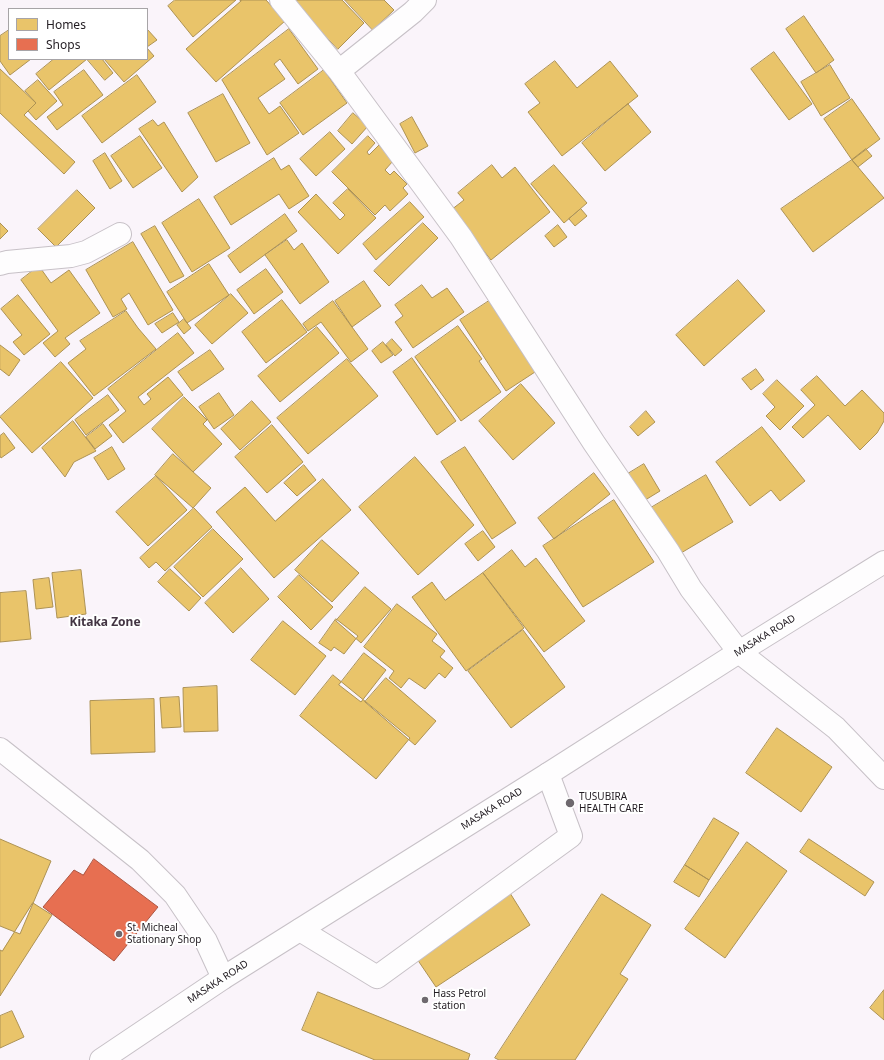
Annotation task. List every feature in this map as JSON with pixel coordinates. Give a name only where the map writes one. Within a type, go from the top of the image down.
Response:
[{"type":"street","points":[[281,0],[340,71],[461,237],[594,443],[668,551],[691,589],[739,652],[836,728],[884,778]]},
{"type":"street","points":[[340,71],[413,12],[425,0]]},
{"type":"street","points":[[0,264],[70,256],[86,252],[120,234]]},
{"type":"street","name":"MASAKA ROAD","points":[[102,1060],[223,978],[884,562]]},
{"type":"street","points":[[0,749],[140,860],[175,895],[206,941],[223,978]]},
{"type":"street","points":[[300,930],[378,977],[571,836],[548,774]]},
{"type":"building: Homes","points":[[175,0],[236,0],[193,37],[168,6]]},
{"type":"building: Homes","points":[[240,0],[266,0],[285,21],[216,82],[186,49],[241,1]]},
{"type":"building: Homes","points":[[292,0],[342,0],[364,23],[338,49]]},
{"type":"building: Homes","points":[[345,0],[384,0],[394,10],[373,30]]},
{"type":"building: Homes","points":[[804,16],[834,60],[816,73],[786,29]]},
{"type":"building: Homes","points":[[289,29],[318,69],[298,84],[280,59],[274,64],[285,79],[258,98],[269,114],[280,106],[299,133],[267,155],[222,80]]},
{"type":"building: Homes","points":[[148,30],[157,40],[148,46]]},
{"type":"building: Homes","points":[[8,31],[8,60],[30,60],[10,75],[0,61],[0,36]]},
{"type":"building: Homes","points":[[148,49],[154,56],[124,82],[105,60],[148,60]]},
{"type":"building: Homes","points":[[774,52],[812,104],[789,120],[751,69]]},
{"type":"building: Homes","points":[[53,60],[86,60],[49,90],[36,74]]},
{"type":"building: Homes","points":[[88,60],[103,60],[113,73],[105,80]]},
{"type":"building: Homes","points":[[555,61],[577,88],[610,61],[638,96],[562,156],[528,112],[540,103],[525,84]]},
{"type":"building: Homes","points":[[830,65],[850,98],[821,116],[801,82]]},
{"type":"building: Homes","points":[[0,69],[36,103],[24,115],[75,162],[64,174],[0,113]]},
{"type":"building: Homes","points":[[84,70],[103,95],[57,130],[47,117],[63,105],[54,92]]},
{"type":"building: Homes","points":[[324,70],[347,103],[303,135],[280,103]]},
{"type":"building: Homes","points":[[137,75],[156,102],[102,143],[82,116]]},
{"type":"building: Homes","points":[[38,80],[57,101],[36,120],[28,111],[36,103],[25,91]]},
{"type":"building: Homes","points":[[223,94],[250,143],[216,162],[188,113]]},
{"type":"building: Homes","points":[[852,99],[880,139],[852,160],[824,119]]},
{"type":"building: Homes","points":[[628,104],[651,132],[605,171],[582,143]]},
{"type":"building: Homes","points":[[353,113],[368,126],[352,144],[338,131]]},
{"type":"building: Homes","points":[[412,117],[428,146],[415,153],[400,124]]},
{"type":"building: Homes","points":[[153,120],[158,126],[164,122],[198,177],[182,192],[139,129]]},
{"type":"building: Homes","points":[[330,132],[345,149],[316,176],[300,159]]},
{"type":"building: Homes","points":[[140,136],[162,168],[133,188],[111,156]]},
{"type":"building: Homes","points":[[368,136],[375,143],[367,152],[369,155],[379,145],[393,161],[385,170],[390,175],[394,171],[407,184],[403,188],[408,194],[390,211],[385,205],[375,215],[332,172]]},
{"type":"building: Homes","points":[[866,149],[872,156],[858,167],[852,160]]},
{"type":"building: Homes","points":[[105,153],[122,181],[110,189],[93,161]]},
{"type":"building: Homes","points":[[274,158],[281,170],[289,165],[309,196],[289,209],[279,194],[231,225],[214,197]]},
{"type":"building: Homes","points":[[852,160],[884,198],[813,252],[781,209]]},
{"type":"building: Homes","points":[[492,165],[502,178],[515,167],[550,212],[491,260],[451,210],[464,200],[458,193]]},
{"type":"building: Homes","points":[[554,165],[587,203],[564,223],[531,184]]},
{"type":"building: Homes","points":[[348,189],[376,218],[338,254],[298,212],[316,194],[340,220],[345,215],[333,203]]},
{"type":"building: Homes","points":[[77,190],[95,208],[56,247],[38,229]]},
{"type":"building: Homes","points":[[199,199],[230,248],[192,272],[162,223]]},
{"type":"building: Homes","points":[[410,202],[424,217],[376,260],[363,244]]},
{"type":"building: Homes","points":[[581,209],[587,216],[575,226],[569,219]]},
{"type":"building: Homes","points":[[285,214],[297,231],[240,273],[228,256]]},
{"type":"building: Homes","points":[[0,223],[8,231],[0,239]]},
{"type":"building: Homes","points":[[423,223],[438,238],[389,286],[374,271]]},
{"type":"building: Homes","points":[[558,225],[567,237],[554,247],[545,236]]},
{"type":"building: Homes","points":[[155,226],[184,276],[170,283],[141,234]]},
{"type":"building: Homes","points":[[287,240],[294,250],[302,243],[329,282],[300,304],[265,255]]},
{"type":"building: Homes","points":[[133,242],[173,310],[148,325],[129,293],[121,299],[127,309],[113,317],[86,270]]},
{"type":"building: Homes","points":[[209,264],[229,295],[187,323],[167,292]]},
{"type":"building: Homes","points":[[39,266],[51,283],[69,270],[100,313],[65,338],[70,344],[55,357],[43,343],[58,331],[21,280]]},
{"type":"building: Homes","points":[[266,269],[283,292],[254,314],[237,290]]},
{"type":"building: Homes","points":[[738,280],[765,311],[704,366],[676,335]]},
{"type":"building: Homes","points":[[364,281],[381,306],[352,327],[335,301]]},
{"type":"building: Homes","points":[[422,285],[432,298],[447,288],[464,312],[413,348],[395,322],[403,316],[395,305]]},
{"type":"building: Homes","points":[[231,294],[248,313],[212,344],[195,325]]},
{"type":"building: Homes","points":[[18,295],[50,334],[24,355],[13,342],[22,335],[1,309]]},
{"type":"building: Homes","points":[[282,300],[307,332],[266,363],[242,332]]},
{"type":"building: Homes","points":[[333,301],[368,349],[351,362],[321,322],[308,331],[303,324]]},
{"type":"building: Homes","points":[[489,301],[535,372],[506,391],[460,320]]},
{"type":"building: Homes","points":[[126,311],[156,349],[94,396],[68,363],[86,349],[80,341]]},
{"type":"building: Homes","points":[[173,313],[179,322],[162,333],[155,324]]},
{"type":"building: Homes","points":[[184,319],[191,328],[184,334],[177,325]]},
{"type":"building: Homes","points":[[458,326],[482,359],[479,361],[501,392],[461,421],[415,357]]},
{"type":"building: Homes","points":[[317,327],[339,353],[280,402],[258,376]]},
{"type":"building: Homes","points":[[178,333],[194,353],[138,397],[144,405],[151,399],[147,394],[168,377],[183,395],[123,443],[109,425],[126,411],[108,389]]},
{"type":"building: Homes","points":[[392,339],[402,350],[395,356],[386,345]]},
{"type":"building: Homes","points":[[383,342],[393,355],[381,363],[372,351]]},
{"type":"building: Homes","points":[[0,345],[20,360],[9,376],[0,369]]},
{"type":"building: Homes","points":[[210,350],[224,369],[192,391],[178,372]]},
{"type":"building: Homes","points":[[412,358],[456,421],[437,435],[393,372]]},
{"type":"building: Homes","points":[[347,359],[378,396],[308,454],[277,418]]},
{"type":"building: Homes","points":[[61,362],[93,398],[32,453],[0,417]]},
{"type":"building: Homes","points":[[756,369],[764,380],[751,390],[742,379]]},
{"type":"building: Homes","points":[[817,376],[845,406],[862,390],[884,413],[884,421],[877,433],[860,450],[828,415],[803,438],[792,427],[815,405],[801,390]]},
{"type":"building: Homes","points":[[777,380],[804,406],[780,430],[766,416],[775,407],[763,394]]},
{"type":"building: Homes","points":[[521,384],[555,423],[513,460],[479,421]]},
{"type":"building: Homes","points":[[219,393],[234,415],[214,429],[199,407]]},
{"type":"building: Homes","points":[[108,395],[119,410],[86,435],[75,420]]},
{"type":"building: Homes","points":[[184,397],[207,420],[203,424],[222,444],[193,472],[152,429]]},
{"type":"building: Homes","points":[[252,401],[271,422],[240,450],[221,429]]},
{"type":"building: Homes","points":[[646,411],[655,422],[638,436],[630,427]]},
{"type":"building: Homes","points":[[73,421],[96,451],[74,462],[65,477],[42,448]]},
{"type":"building: Homes","points":[[103,424],[112,436],[95,449],[86,437]]},
{"type":"building: Homes","points":[[272,425],[303,462],[267,493],[235,457]]},
{"type":"building: Homes","points":[[762,427],[805,481],[780,501],[771,490],[750,506],[716,462]]},
{"type":"building: Homes","points":[[4,433],[15,448],[1,458],[0,436]]},
{"type":"building: Homes","points":[[112,447],[125,469],[108,480],[94,458]]},
{"type":"building: Homes","points":[[465,447],[516,523],[492,539],[441,462]]},
{"type":"building: Homes","points":[[173,454],[211,488],[193,508],[155,475]]},
{"type":"building: Homes","points":[[415,457],[474,525],[418,575],[359,507]]},
{"type":"building: Homes","points":[[644,464],[660,491],[642,502],[626,475]]},
{"type":"building: Homes","points":[[304,465],[316,480],[297,496],[284,483]]},
{"type":"building: Homes","points":[[594,473],[610,494],[554,539],[538,518]]},
{"type":"building: Homes","points":[[706,475],[733,522],[676,556],[649,509]]},
{"type":"building: Homes","points":[[156,476],[187,510],[148,546],[116,512]]},
{"type":"building: Homes","points":[[323,479],[351,510],[274,578],[216,512],[245,487],[275,521]]},
{"type":"building: Homes","points":[[614,500],[654,562],[583,607],[543,546]]},
{"type":"building: Homes","points":[[194,508],[212,527],[165,571],[156,562],[149,568],[140,558]]},
{"type":"building: Homes","points":[[213,529],[243,559],[203,597],[174,567]]},
{"type":"building: Homes","points":[[483,531],[495,547],[478,561],[465,544]]},
{"type":"building: Homes","points":[[322,540],[359,573],[332,602],[295,570]]},
{"type":"building: Homes","points":[[512,550],[525,567],[536,558],[585,621],[544,652],[483,573]]},
{"type":"building: Homes","points":[[241,568],[269,599],[233,633],[205,603]]},
{"type":"building: Homes","points":[[170,569],[201,598],[189,611],[158,582]]},
{"type":"building: Homes","points":[[81,570],[86,614],[57,618],[52,573]]},
{"type":"building: Homes","points":[[483,573],[524,628],[466,671],[412,597],[432,582],[445,600]]},
{"type":"building: Homes","points":[[299,575],[333,607],[311,630],[278,597]]},
{"type":"building: Homes","points":[[49,578],[53,607],[36,609],[33,580]]},
{"type":"building: Homes","points":[[365,587],[391,609],[361,643],[336,621]]},
{"type":"building: Homes","points":[[26,591],[31,639],[0,642],[0,593]]},
{"type":"building: Homes","points":[[397,604],[437,634],[432,641],[445,651],[440,657],[453,668],[445,678],[439,673],[425,689],[409,678],[401,688],[389,678],[394,671],[364,647]]},
{"type":"building: Homes","points":[[336,619],[358,636],[344,654],[334,647],[331,651],[319,643]]},
{"type":"building: Homes","points":[[283,621],[326,656],[295,695],[251,660]]},
{"type":"building: Homes","points":[[523,630],[565,687],[511,728],[468,671]]},
{"type":"building: Homes","points":[[364,653],[386,670],[361,702],[339,685]]},
{"type":"building: Homes","points":[[333,675],[410,738],[376,779],[300,716]]},
{"type":"building: Homes","points":[[386,678],[436,721],[415,745],[365,702]]},
{"type":"building: Homes","points":[[217,686],[218,731],[184,732],[183,688]]},
{"type":"building: Homes","points":[[179,697],[181,727],[162,728],[160,698]]},
{"type":"building: Homes","points":[[154,699],[155,752],[91,754],[90,701]]},
{"type":"building: Homes","points":[[777,728],[832,767],[801,812],[746,773]]},
{"type":"building: Homes","points":[[714,818],[739,833],[709,880],[685,865]]},
{"type":"building: Homes","points":[[0,839],[51,861],[20,934],[0,926]]},
{"type":"building: Homes","points":[[809,839],[874,882],[865,896],[800,852]]},
{"type":"building: Homes","points":[[747,842],[787,871],[725,958],[685,929]]},
{"type":"building: Homes","points":[[685,865],[709,880],[699,897],[674,882]]},
{"type":"building: Homes","points":[[510,893],[530,925],[436,987],[415,956]]},
{"type":"building: Homes","points":[[602,894],[651,925],[620,974],[628,979],[575,1060],[499,1060],[495,1058]]},
{"type":"building: Homes","points":[[33,903],[52,915],[0,996],[0,950],[2,951]]},
{"type":"building: Homes","points":[[884,990],[884,1020],[870,1008]]},
{"type":"building: Homes","points":[[318,992],[470,1054],[468,1060],[375,1060],[302,1030]]},
{"type":"building: Homes","points":[[12,1011],[24,1037],[0,1048],[0,1016]]},
{"type":"building: Shops","points":[[94,859],[158,907],[114,961],[43,907],[74,870],[83,875]]},
{"type":"place","name":"TUSUBIRA HEALTH CARE","points":[[570,803]]},
{"type":"place","name":"St. Micheal Stationary Shop","points":[[119,934]]},
{"type":"place","name":"Hass Petrol station","points":[[425,1000]]},
{"type":"district","name":"Kitaka Zone","points":[[105,623]]}]
